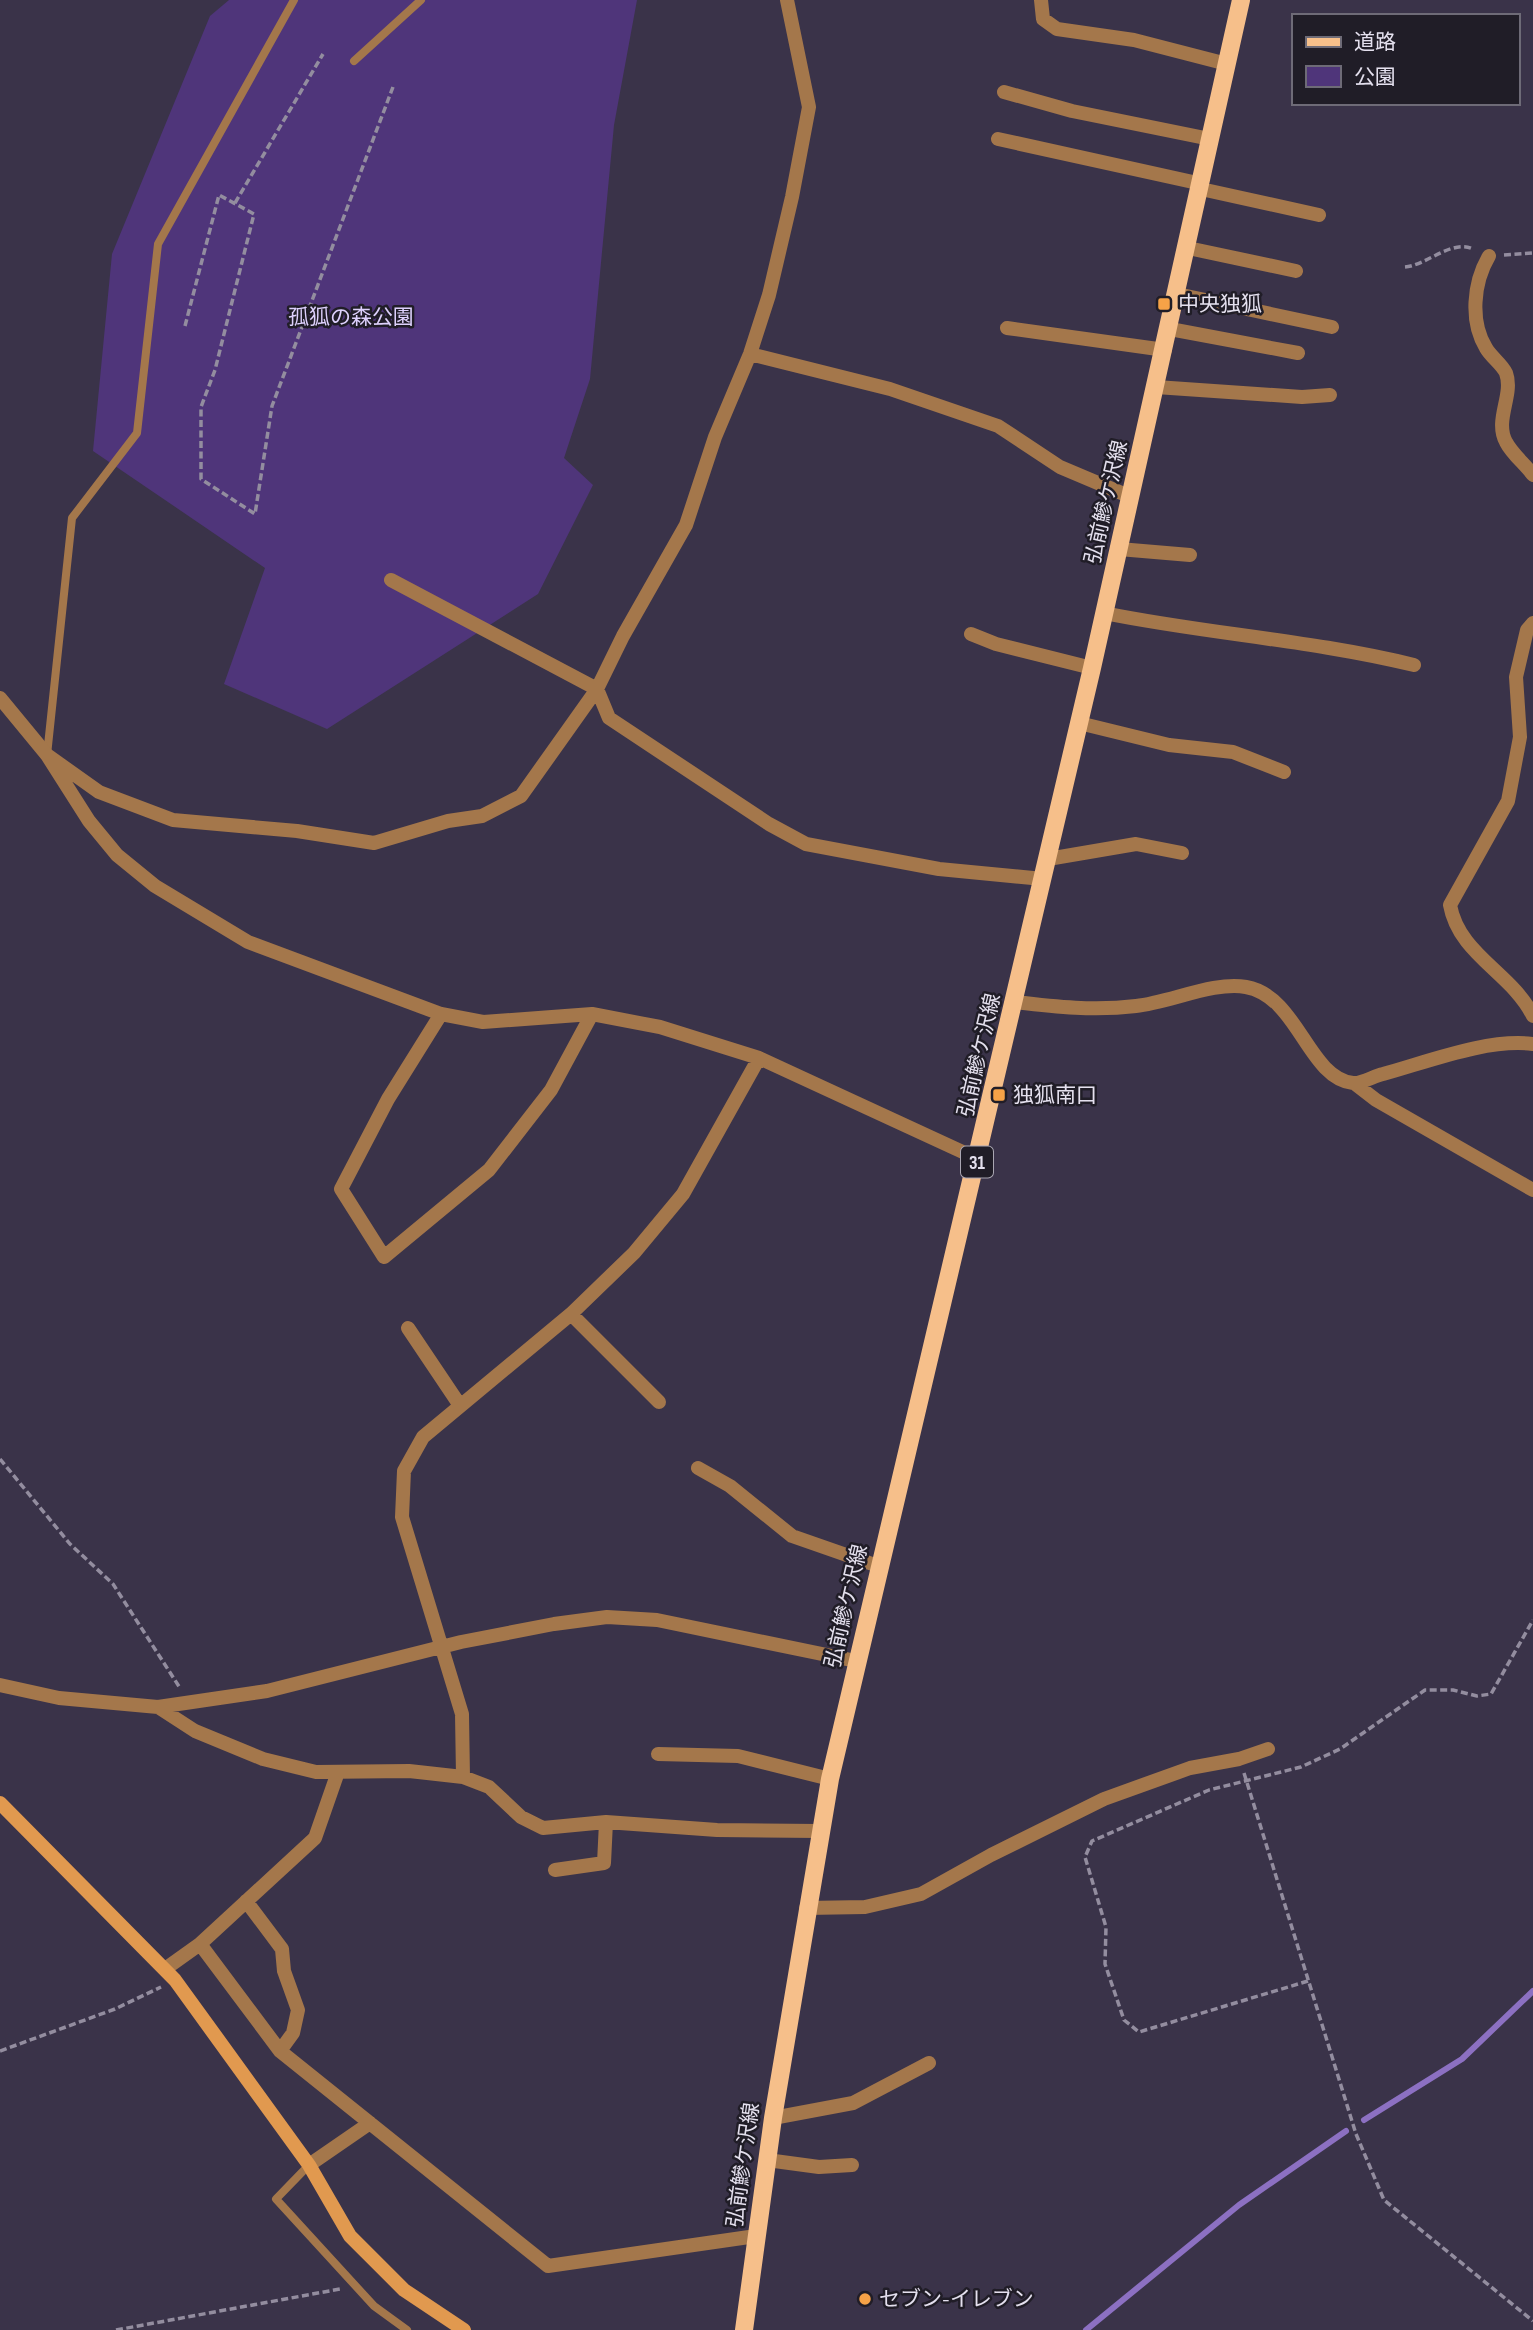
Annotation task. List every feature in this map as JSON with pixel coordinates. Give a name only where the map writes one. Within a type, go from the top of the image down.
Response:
[{"type":"main road","name":"弘前鰺ケ沢線","points":[[744,2330],[773,2118],[806,1908],[830,1779],[878,1566],[1015,1002],[1170,329],[1241,0]]},
{"type":"street","points":[[47,755],[99,792],[173,820],[297,831],[374,843],[448,821],[482,816],[521,796],[597,689],[623,636],[686,525],[715,437],[750,354],[786,222],[809,107],[787,0]]},
{"type":"street","points":[[1041,0],[1043,19],[1057,29],[1134,40],[1227,64]]},
{"type":"street","points":[[1004,92],[1072,111],[1210,139]]},
{"type":"street","points":[[998,139],[1319,215]]},
{"type":"street","points":[[1188,248],[1296,271]]},
{"type":"street","points":[[1489,256],[1483,266],[1475,307],[1476,327],[1487,350],[1505,371],[1509,386],[1503,421],[1505,440],[1533,475]]},
{"type":"street","points":[[1177,294],[1332,327]]},
{"type":"street","points":[[1007,328],[1165,350]]},
{"type":"street","points":[[1170,329],[1298,352]]},
{"type":"street","points":[[750,354],[890,389],[998,426],[1060,467],[1131,497]]},
{"type":"street","points":[[1156,387],[1302,397],[1330,395]]},
{"type":"street","points":[[1119,549],[1190,555]]},
{"type":"street","points":[[391,580],[597,689],[609,718],[769,824],[806,844],[939,869],[1043,879]]},
{"type":"street","points":[[1104,613],[1168,626],[1289,640],[1414,665]]},
{"type":"street","points":[[1533,623],[1527,630],[1516,677],[1520,737],[1507,801],[1450,905],[1453,921],[1465,942],[1508,985],[1533,1016]]},
{"type":"street","points":[[971,634],[996,644],[1092,668]]},
{"type":"street","points":[[0,698],[47,755],[89,821],[117,855],[155,886],[247,942],[440,1014],[483,1022],[592,1014],[660,1027],[759,1058],[978,1158]]},
{"type":"street","points":[[1079,723],[1169,745],[1233,752],[1284,772]]},
{"type":"street","points":[[1048,859],[1136,844],[1182,853]]},
{"type":"street","points":[[1015,1002],[1079,1010],[1126,1007],[1222,988],[1246,987],[1273,999],[1296,1025],[1329,1074],[1354,1083],[1376,1100],[1533,1189]]},
{"type":"street","points":[[440,1014],[388,1099],[341,1189],[384,1257],[489,1170],[551,1090],[592,1014]]},
{"type":"street","points":[[1354,1083],[1497,1045],[1533,1044]]},
{"type":"street","points":[[463,1777],[462,1714],[402,1517],[404,1471],[423,1437],[459,1404],[571,1314],[634,1253],[683,1194],[759,1058]]},
{"type":"street","points":[[571,1314],[659,1402]]},
{"type":"street","points":[[408,1328],[459,1404]]},
{"type":"street","points":[[698,1468],[730,1486],[792,1536],[878,1566]]},
{"type":"street","points":[[0,1685],[59,1698],[158,1707],[267,1691],[554,1623],[607,1617],[685,1625],[856,1661]]},
{"type":"street","points":[[158,1707],[195,1731],[263,1759],[316,1772],[409,1771],[463,1777],[489,1787],[521,1817],[543,1828],[606,1822],[717,1830],[819,1832]]},
{"type":"street","points":[[806,1908],[865,1907],[920,1894],[1104,1799],[1190,1768],[1239,1759],[1268,1749]]},
{"type":"street","points":[[658,1754],[738,1756],[830,1779]]},
{"type":"street","points":[[170,1975],[315,1838],[338,1772]]},
{"type":"street","points":[[0,1803],[170,1975],[309,2165],[350,2235],[404,2290],[464,2330]]},
{"type":"street","points":[[555,1870],[604,1863],[606,1822]]},
{"type":"street","points":[[246,1901],[282,1949],[284,1971],[298,2010],[293,2033],[280,2052]]},
{"type":"street","points":[[200,1944],[280,2052],[548,2266],[756,2236]]},
{"type":"street","points":[[773,2118],[853,2103],[929,2063]]},
{"type":"street","points":[[309,2165],[370,2123]]},
{"type":"street","points":[[767,2160],[819,2167],[852,2165]]},
{"type":"lane","points":[[47,755],[72,518],[137,433],[158,244],[295,0]]},
{"type":"lane","points":[[354,61],[421,0]]},
{"type":"lane","points":[[309,2165],[276,2199],[374,2306],[407,2330]]},
{"type":"path","points":[[235,203],[323,54]]},
{"type":"path","points":[[185,326],[219,195],[254,214],[215,370],[201,407],[201,479],[255,514],[272,406],[393,87]]},
{"type":"path","points":[[1405,267],[1420,266],[1447,250],[1467,246],[1489,256],[1533,253]]},
{"type":"path","points":[[0,1459],[55,1527],[113,1584],[149,1636],[188,1702]]},
{"type":"path","points":[[1308,1980],[1139,2032],[1124,2020],[1105,1964],[1106,1927],[1085,1857],[1091,1842],[1209,1790],[1301,1767],[1340,1749],[1425,1690],[1453,1690],[1477,1696],[1491,1693],[1533,1620]]},
{"type":"path","points":[[1239,1759],[1356,2134],[1384,2200],[1533,2321]]},
{"type":"path","points":[[0,2051],[114,2009],[170,1975]]},
{"type":"path","points":[[116,2330],[355,2286]]},
{"type":"green space","name":"孤狐の森公園","points":[[229,0],[637,0],[614,125],[590,379],[564,458],[593,485],[538,594],[327,729],[224,684],[265,568],[93,451],[112,254],[210,16]]},
{"type":"waterway","points":[[1364,2120],[1462,2059],[1533,1991]]},
{"type":"waterway","points":[[1086,2330],[1239,2205],[1346,2131]]},
{"type":"place","name":"中央独狐","points":[[1164,304]]},
{"type":"place","name":"独狐南口","points":[[999,1095]]},
{"type":"place","name":"セブン-イレブン","points":[[865,2299]]}]
